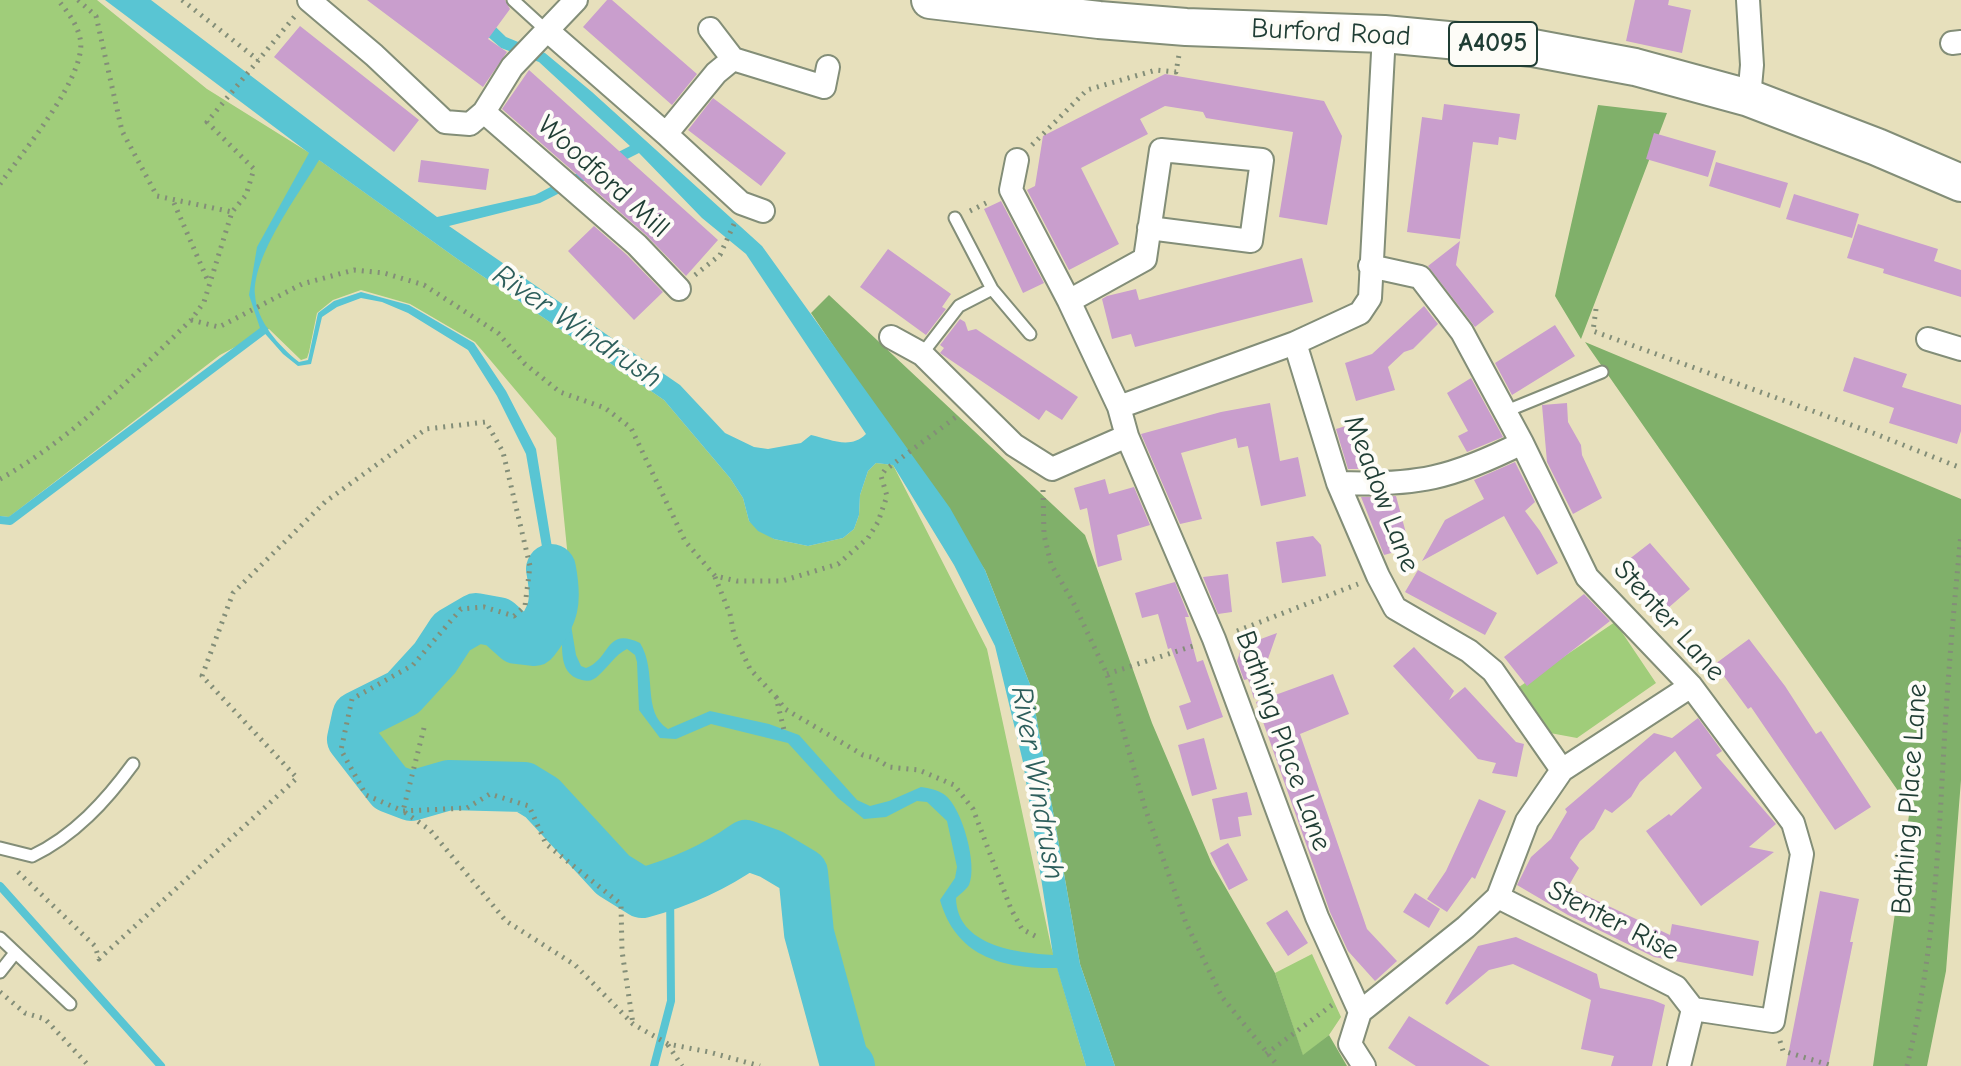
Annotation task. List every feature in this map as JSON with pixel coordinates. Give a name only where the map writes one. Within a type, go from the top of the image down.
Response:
[{"type":"main road","name":"A4095","points":[[930,0],[1005,5]]},
{"type":"main road","name":"Burford Road","points":[[1005,5],[1186,27],[1384,34],[1533,48],[1635,67],[1749,98],[1961,183]]},
{"type":"street","points":[[303,6],[374,55],[445,122],[470,124],[484,112],[512,67],[576,0]]},
{"type":"street","points":[[1748,0],[1752,65],[1749,98]]},
{"type":"street","points":[[710,29],[733,59],[824,87],[828,67]]},
{"type":"street","points":[[1119,407],[1295,343],[1360,313],[1370,298],[1384,34]]},
{"type":"street","points":[[544,35],[666,134],[741,203],[763,211]]},
{"type":"street","points":[[666,134],[716,73],[733,59]]},
{"type":"street","name":"Woodford Mill","points":[[484,112],[637,245],[679,289]]},
{"type":"street","points":[[1069,301],[1145,259],[1149,228],[1161,150],[1262,160],[1251,241],[1149,228]]},
{"type":"street","points":[[1011,190],[1017,160]]},
{"type":"street","name":"Bathing Place Lane","points":[[1011,190],[1069,301],[1119,407],[1127,436],[1214,639],[1317,917],[1355,1002]]},
{"type":"street","name":"Stenter Lane","points":[[1370,266],[1420,277],[1462,332],[1522,443],[1587,577],[1691,686],[1793,823],[1802,854],[1773,1021]]},
{"type":"street","points":[[891,337],[922,354],[1014,445],[1052,469],[1127,436]]},
{"type":"street","points":[[1928,339],[1961,349]]},
{"type":"street","name":"Meadow Lane","points":[[1295,343],[1338,483],[1395,608],[1469,651],[1493,671],[1562,770]]},
{"type":"street","points":[[1338,483],[1384,485],[1434,480],[1481,464],[1522,443]]},
{"type":"street","points":[[1364,1066],[1350,1044],[1355,1002],[1466,927],[1498,897],[1527,821],[1562,770],[1691,686]]},
{"type":"street","name":"Stenter Rise","points":[[1498,897],[1676,987],[1693,1009]]},
{"type":"street","points":[[1679,1066],[1693,1009],[1773,1021]]},
{"type":"lane","points":[[513,0],[544,35]]},
{"type":"lane","points":[[955,218],[992,289],[1030,334]]},
{"type":"lane","points":[[922,354],[959,306],[992,289]]},
{"type":"lane","points":[[1503,412],[1602,372]]},
{"type":"lane","points":[[0,848],[32,856],[53,846],[106,800],[133,764]]},
{"type":"lane","points":[[0,938],[70,1004]]},
{"type":"lane","points":[[0,972],[15,953]]},
{"type":"path","points":[[0,184],[74,76],[81,40],[58,0]]},
{"type":"path","points":[[78,0],[96,16],[122,131],[157,196],[232,212]]},
{"type":"path","points":[[182,0],[258,60]]},
{"type":"path","points":[[0,479],[54,446],[191,320],[204,302],[232,212],[248,189],[254,169],[207,122],[303,6]]},
{"type":"path","points":[[1017,160],[1087,90],[1156,70],[1176,72],[1186,27]]},
{"type":"path","points":[[955,218],[1011,190]]},
{"type":"path","points":[[174,202],[209,283]]},
{"type":"path","points":[[720,255],[735,221]]},
{"type":"path","points":[[191,320],[219,327],[302,284],[354,270],[384,273],[424,285],[498,333],[525,364],[560,392],[605,408],[631,428],[685,541],[715,576],[730,614],[734,635],[750,669],[785,709],[863,755],[889,767],[919,770],[954,785],[973,809],[1011,909],[1022,929],[1039,938]]},
{"type":"path","points":[[1596,309],[1593,331],[1961,468]]},
{"type":"path","points":[[11,865],[95,946],[99,959],[297,778],[202,676],[233,593],[325,502],[426,429],[486,422],[503,452],[530,566],[525,606],[514,616],[484,607],[461,609],[413,665],[352,699],[341,750],[366,795],[403,811],[430,830],[506,921],[575,965],[633,1024],[668,1044],[760,1066]]},
{"type":"path","points":[[715,576],[737,581],[782,581],[838,564],[868,538],[878,522],[887,496],[881,476],[885,470],[942,429]]},
{"type":"path","points":[[1052,469],[1042,483],[1044,535],[1051,564],[1107,674],[1145,808],[1186,923],[1222,997],[1278,1066]]},
{"type":"path","name":"Bathing Place Lane","points":[[1907,1066],[1921,1008],[1939,860],[1951,637],[1961,534]]},
{"type":"path","points":[[1107,674],[1214,639],[1378,576]]},
{"type":"path","points":[[1951,637],[1961,638]]},
{"type":"path","points":[[776,697],[784,730]]},
{"type":"path","points":[[403,811],[424,728]]},
{"type":"path","points":[[403,811],[467,808],[490,794],[529,806],[546,844],[621,904],[622,951],[633,1024]]},
{"type":"path","points":[[0,992],[25,1013],[45,1019],[89,1066]]},
{"type":"path","points":[[1266,1054],[1355,1002]]},
{"type":"path","points":[[1773,1021],[1783,1051],[1833,1066]]},
{"type":"path","points":[[668,1044],[682,1066]]},
{"type":"green space","points":[[0,0],[97,0],[207,89],[308,152],[664,400],[730,478],[743,498],[749,521],[774,539],[808,546],[843,538],[854,529],[868,471],[876,463],[893,465],[987,649],[1051,946],[1086,1066],[869,1066],[855,1055],[815,866],[742,828],[643,878],[619,864],[556,790],[533,773],[443,767],[399,778],[368,737],[371,725],[416,699],[462,640],[481,630],[517,651],[539,652],[552,634],[571,589],[556,438],[475,342],[410,304],[361,290],[333,300],[317,313],[307,358],[301,360],[269,329],[220,355],[9,517],[0,516]]},
{"type":"green space","points":[[1598,105],[1667,113],[1581,339],[1555,296]]},
{"type":"green space","points":[[829,295],[1085,535],[1152,723],[1212,864],[1275,973],[1303,1055],[1329,1035],[1347,1066],[1115,1066],[1080,964],[1031,687],[985,570],[811,313]]},
{"type":"green space","points":[[1585,342],[1961,499],[1961,780],[1946,971],[1927,1066],[1873,1066],[1910,808]]},
{"type":"green space","points":[[1615,622],[1656,683],[1577,738],[1550,733],[1519,687]]},
{"type":"green space","points":[[1312,954],[1341,1017],[1329,1035],[1303,1056],[1275,973]]},
{"type":"water","points":[[105,0],[151,0],[437,217],[535,195],[630,146],[539,62],[501,48],[446,0],[468,0],[506,37],[545,53],[592,92],[762,246],[950,508],[985,570],[1031,687],[1080,964],[1115,1066],[1086,1066],[1057,968],[1000,962],[984,956],[957,935],[940,900],[955,878],[957,867],[947,821],[927,802],[917,801],[886,817],[864,819],[838,798],[788,743],[711,724],[676,739],[660,738],[639,710],[637,662],[635,655],[627,649],[591,680],[582,680],[567,671],[562,655],[561,619],[554,618],[548,635],[539,631],[550,593],[526,454],[497,396],[468,350],[408,313],[382,302],[361,298],[337,307],[322,317],[311,364],[298,366],[260,328],[249,295],[257,247],[309,153]],"holes":[[[639,153],[702,218],[746,254],[866,434],[860,439],[833,441],[811,435],[801,443],[768,449],[754,447],[725,433],[680,385],[449,226],[540,203]],[[319,160],[664,400],[730,478],[743,498],[749,521],[758,531],[774,539],[808,546],[843,538],[854,529],[868,471],[876,463],[893,465],[954,565],[995,646],[1023,762],[1053,955],[991,944],[967,927],[959,914],[956,898],[969,885],[970,851],[957,812],[942,793],[921,787],[870,806],[857,800],[799,735],[769,724],[710,711],[668,729],[655,712],[645,654],[640,643],[629,639],[614,641],[594,664],[586,668],[581,666],[570,619],[560,597],[536,449],[506,391],[474,343],[409,305],[361,292],[334,301],[318,313],[308,360],[299,362],[284,349],[260,315],[255,295],[256,279],[278,226]]]},
{"type":"building","points":[[367,0],[505,0],[510,9],[488,39],[507,52],[483,87]]},
{"type":"building","points":[[607,0],[612,0],[697,74],[672,105],[583,27]]},
{"type":"building","points":[[1635,0],[1669,0],[1668,5],[1691,10],[1682,53],[1626,41]]},
{"type":"building","points":[[300,26],[419,120],[394,152],[274,57]]},
{"type":"building","points":[[529,70],[718,240],[686,276],[646,235],[502,109]]},
{"type":"building","points":[[1165,74],[1324,101],[1342,136],[1327,225],[1279,217],[1293,132],[1206,118],[1203,112],[1165,106],[1140,119],[1148,134],[1081,168],[1119,244],[1069,270],[1027,190],[1035,186],[1043,136]]},
{"type":"building","points":[[713,98],[786,153],[761,186],[688,130]]},
{"type":"building","points":[[1444,104],[1520,114],[1516,140],[1499,137],[1498,145],[1473,142],[1460,239],[1407,232],[1422,117],[1442,120]]},
{"type":"building","points":[[1654,133],[1716,151],[1708,177],[1646,159]]},
{"type":"building","points":[[421,160],[489,169],[486,190],[418,182]]},
{"type":"building","points":[[1716,162],[1788,183],[1780,208],[1709,186]]},
{"type":"building","points":[[1794,194],[1859,214],[1852,238],[1786,219]]},
{"type":"building","points":[[1001,201],[1044,283],[1023,293],[984,209]]},
{"type":"building","points":[[1858,224],[1938,249],[1934,261],[1961,270],[1961,297],[1883,273],[1884,269],[1847,258]]},
{"type":"building","points":[[594,226],[663,292],[634,320],[568,251]]},
{"type":"building","points":[[1460,241],[1456,265],[1494,312],[1475,327],[1428,266]]},
{"type":"building","points":[[888,249],[951,294],[942,307],[946,309],[926,335],[860,287]]},
{"type":"building","points":[[1302,258],[1313,302],[1135,347],[1131,334],[1112,339],[1102,299],[1107,296],[1136,289],[1139,300]]},
{"type":"building","points":[[1424,306],[1438,324],[1413,349],[1404,352],[1388,367],[1395,390],[1356,401],[1345,363],[1372,354]]},
{"type":"building","points":[[960,319],[965,322],[968,331],[976,329],[1078,397],[1062,420],[1046,410],[1039,420],[940,353],[944,348],[940,345]]},
{"type":"building","points":[[1555,325],[1575,356],[1512,395],[1495,363]]},
{"type":"building","points":[[1854,357],[1907,374],[1902,387],[1961,405],[1961,431],[1957,444],[1889,423],[1894,408],[1843,391]]},
{"type":"building","points":[[1471,378],[1503,437],[1467,452],[1458,436],[1468,431],[1447,393]]},
{"type":"building","points":[[1270,403],[1280,461],[1298,457],[1306,496],[1261,506],[1248,446],[1238,448],[1236,438],[1181,453],[1202,519],[1180,524],[1141,434],[1221,412]]},
{"type":"building","points":[[1567,403],[1568,422],[1581,445],[1582,455],[1602,498],[1573,514],[1547,462],[1542,405]]},
{"type":"building","points":[[1359,422],[1373,469],[1348,469],[1336,429]]},
{"type":"building","points":[[1515,462],[1535,502],[1525,511],[1558,563],[1537,575],[1504,516],[1422,561],[1445,520],[1484,499],[1474,480]]},
{"type":"building","points":[[1105,479],[1109,494],[1134,487],[1150,525],[1117,535],[1122,560],[1098,567],[1087,508],[1080,510],[1074,488]]},
{"type":"building","points":[[1396,496],[1410,548],[1384,555],[1361,497]]},
{"type":"building","points":[[1313,536],[1321,545],[1326,576],[1282,583],[1276,542]]},
{"type":"building","points":[[1650,543],[1690,589],[1660,615],[1619,567]]},
{"type":"building","points":[[1418,570],[1497,613],[1485,635],[1405,592]]},
{"type":"building","points":[[1228,574],[1232,612],[1218,614],[1203,577]]},
{"type":"building","points":[[1175,582],[1189,617],[1185,617],[1197,662],[1203,660],[1223,717],[1187,730],[1179,706],[1191,702],[1171,648],[1168,649],[1158,614],[1142,618],[1135,593]]},
{"type":"building","points":[[1584,594],[1610,621],[1527,686],[1504,657]]},
{"type":"building","points":[[1277,633],[1254,699],[1248,679],[1244,680],[1237,661],[1242,646]]},
{"type":"building","points":[[1749,639],[1816,734],[1821,731],[1871,807],[1835,830],[1751,707],[1748,709],[1715,664]]},
{"type":"building","points":[[1414,647],[1454,691],[1449,700],[1465,687],[1516,742],[1524,744],[1517,777],[1492,773],[1496,763],[1478,759],[1393,666]]},
{"type":"building","points":[[1333,674],[1349,714],[1300,734],[1367,929],[1397,961],[1375,981],[1348,951],[1330,912],[1256,702]]},
{"type":"building","points":[[1698,718],[1722,751],[1716,755],[1776,824],[1749,847],[1774,852],[1701,906],[1646,831],[1669,814],[1671,816],[1702,788],[1675,751],[1640,782],[1631,797],[1612,813],[1605,809],[1594,829],[1580,841],[1570,858],[1579,868],[1568,887],[1670,935],[1672,924],[1759,941],[1753,976],[1654,957],[1568,915],[1517,885],[1531,857],[1551,839],[1567,812],[1565,809],[1654,733],[1672,738]]},
{"type":"building","points":[[1204,738],[1217,789],[1192,796],[1178,745]]},
{"type":"building","points":[[1247,792],[1252,815],[1238,817],[1241,836],[1220,840],[1212,799]]},
{"type":"building","points":[[1479,799],[1506,811],[1475,879],[1472,877],[1447,912],[1427,899],[1446,871]]},
{"type":"building","points":[[1228,843],[1248,880],[1229,890],[1210,853]]},
{"type":"building","points":[[1820,891],[1859,899],[1850,942],[1853,942],[1828,1066],[1786,1066]]},
{"type":"building","points":[[1415,893],[1440,909],[1429,928],[1403,912]]},
{"type":"building","points":[[1287,910],[1308,943],[1288,956],[1266,923]]},
{"type":"building","points":[[1516,937],[1597,974],[1600,988],[1665,1005],[1652,1066],[1611,1066],[1614,1056],[1581,1049],[1591,1000],[1513,964],[1489,970],[1447,1005],[1445,1003],[1478,946]]},
{"type":"building","points":[[1409,1016],[1490,1066],[1416,1066],[1388,1048]]},
{"type":"waterway","points":[[0,520],[10,521],[264,330]]},
{"type":"waterway","name":"River Windrush","points":[[551,569],[553,607],[534,641],[517,639],[498,622],[476,618],[452,632],[435,658],[403,693],[357,716],[352,739],[390,788],[411,796],[449,785],[524,787],[542,798],[613,875],[642,893],[696,874],[746,845],[771,854],[803,873],[809,933],[844,1061],[850,1066]]},
{"type":"waterway","points":[[654,1066],[671,1001],[670,885]]},
{"type":"waterway","points":[[0,886],[161,1066]]}]
